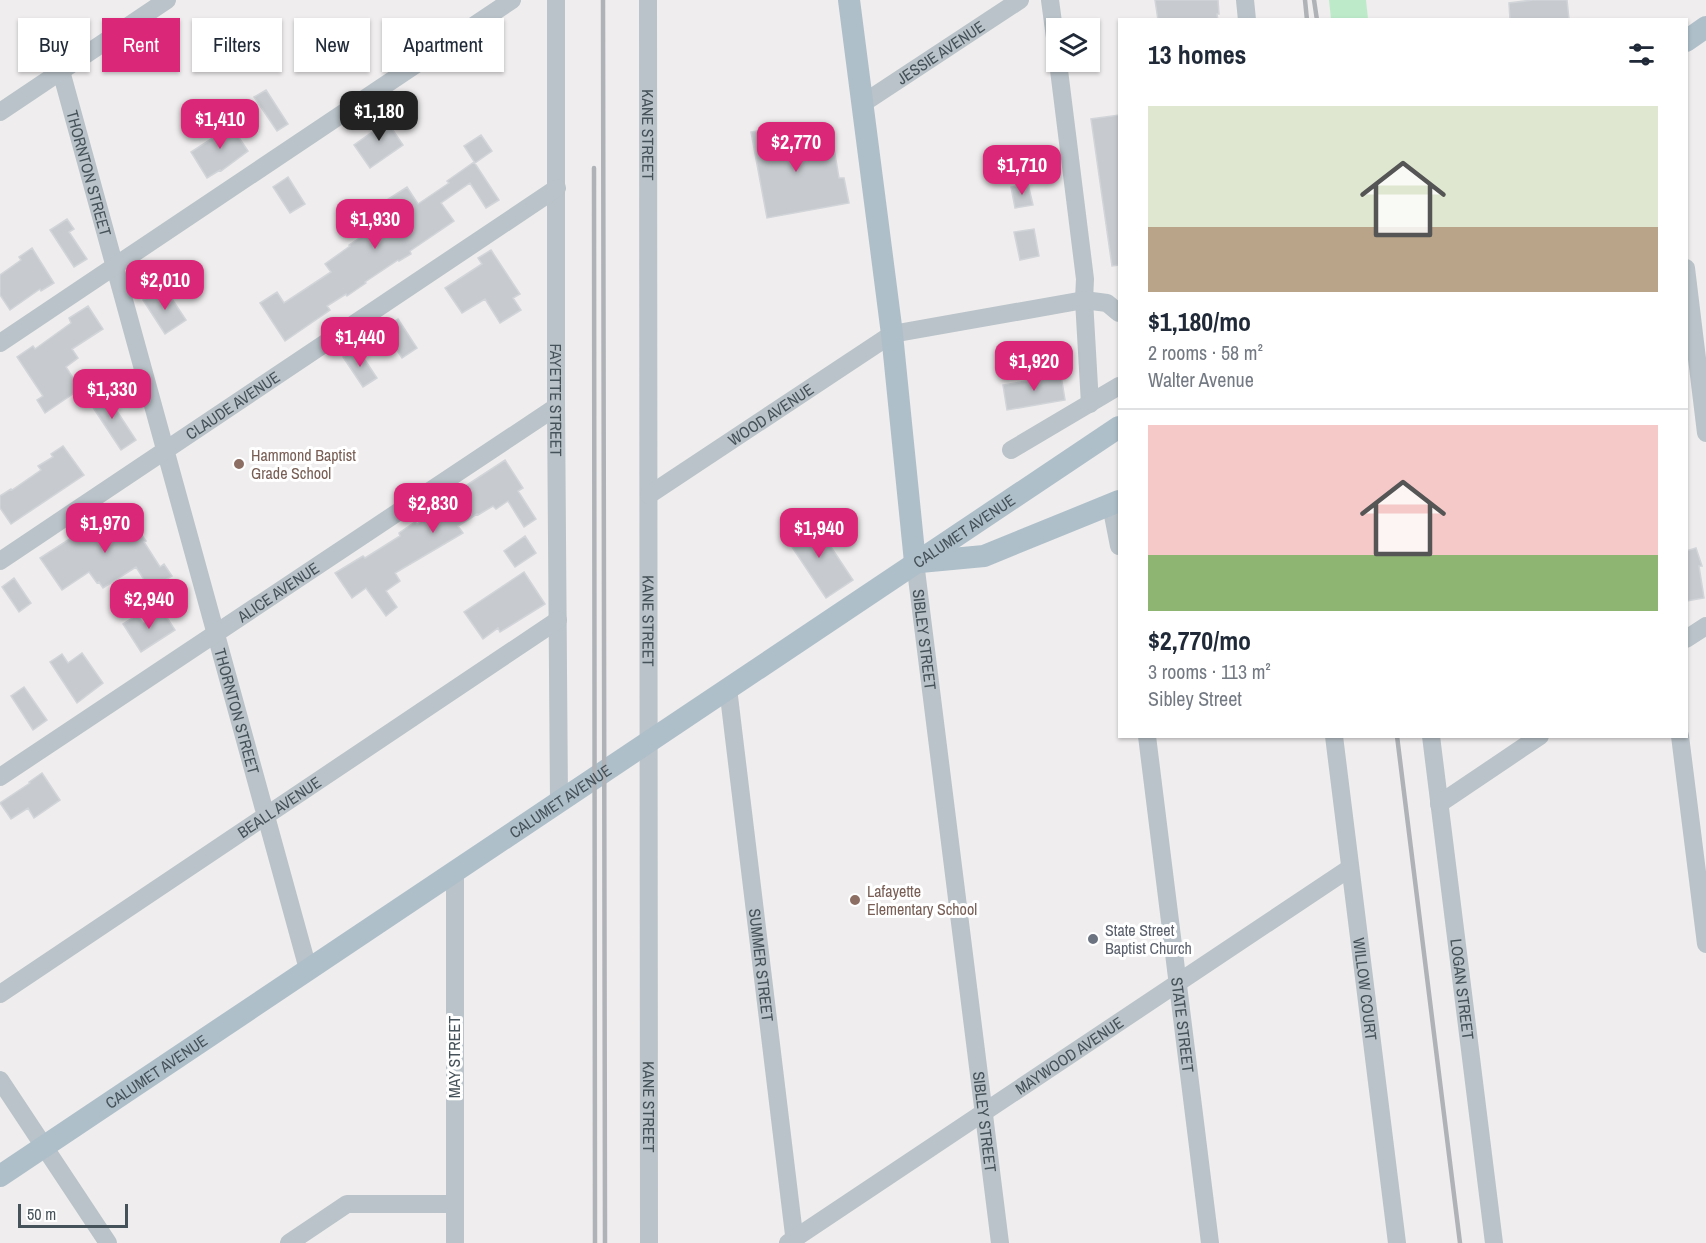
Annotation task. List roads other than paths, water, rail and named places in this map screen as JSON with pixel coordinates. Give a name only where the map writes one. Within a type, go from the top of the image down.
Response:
[{"type":"main road","name":"SIBLEY STREET","points":[[849,0],[892,334],[915,562]]},
{"type":"main road","points":[[1688,40],[1706,27]]},
{"type":"main road","name":"CALUMET AVENUE","points":[[0,1176],[1118,428]]},
{"type":"main road","points":[[915,562],[984,556],[1115,503]]},
{"type":"street","points":[[90,52],[167,0]]},
{"type":"street","points":[[0,343],[512,0]]},
{"type":"street","name":"FAYETTE STREET","points":[[556,0],[559,801]]},
{"type":"street","name":"KANE STREET","points":[[648,0],[649,1243]]},
{"type":"street","name":"JESSIE AVENUE","points":[[862,104],[1020,0]]},
{"type":"street","points":[[1050,0],[1052,18]]},
{"type":"street","points":[[1245,0],[1247,18]]},
{"type":"street","points":[[0,112],[60,72]]},
{"type":"street","name":"THORNTON STREET","points":[[61,72],[308,969]]},
{"type":"street","points":[[1059,72],[1085,279],[1084,300],[1090,404]]},
{"type":"street","name":"CLAUDE AVENUE","points":[[0,561],[557,188]]},
{"type":"street","points":[[1688,285],[1706,434]]},
{"type":"street","points":[[892,334],[1084,300],[1107,303],[1118,312]]},
{"type":"street","name":"WOOD AVENUE","points":[[649,495],[892,334]]},
{"type":"street","points":[[1011,450],[1118,387]]},
{"type":"street","name":"ALICE AVENUE","points":[[0,777],[556,407]]},
{"type":"street","points":[[1115,503],[1118,535]]},
{"type":"street","name":"SIBLEY STREET","points":[[915,562],[1000,1243]]},
{"type":"street","name":"BEALL AVENUE","points":[[0,994],[558,621]]},
{"type":"street","points":[[1688,638],[1706,626]]},
{"type":"street","name":"SUMMER STREET","points":[[728,688],[792,1242]]},
{"type":"street","name":"STATE STREET","points":[[1147,738],[1210,1243]]},
{"type":"street","name":"WILLOW COURT","points":[[1334,738],[1396,1243]]},
{"type":"street","name":"LOGAN STREET","points":[[1431,738],[1494,1243]]},
{"type":"street","points":[[1439,804],[1537,738]]},
{"type":"street","points":[[1680,738],[1706,944]]},
{"type":"street","name":"MAYWOOD AVENUE","points":[[792,1242],[1350,868]]},
{"type":"street","name":"MAY STREET","points":[[454,1243],[455,871]]},
{"type":"street","points":[[0,1080],[108,1243]]},
{"type":"street","points":[[289,1243],[347,1204],[454,1204]]},
{"type":"railway","points":[[603,0],[605,1243]]},
{"type":"railway","points":[[1305,0],[1307,18]]},
{"type":"railway","points":[[1314,0],[1317,18]]},
{"type":"railway","points":[[594,168],[595,1243]]},
{"type":"railway","points":[[1397,738],[1460,1243]]},
{"type":"place","name":"Hammond Baptist Grade School","points":[[239,464]]},
{"type":"place","name":"Lafayette Elementary School","points":[[855,900]]},
{"type":"place","name":"State Street Baptist Church","points":[[1093,939]]}]
